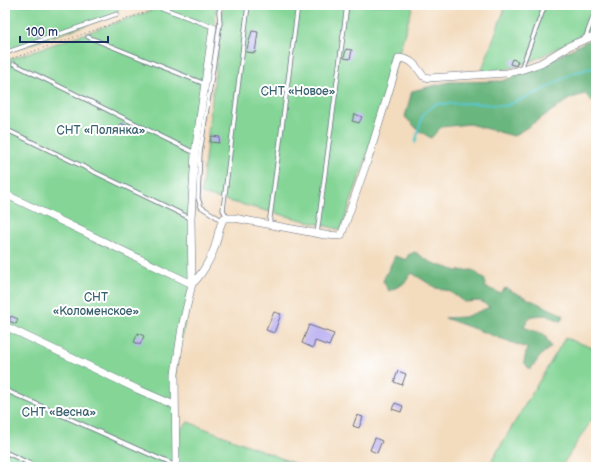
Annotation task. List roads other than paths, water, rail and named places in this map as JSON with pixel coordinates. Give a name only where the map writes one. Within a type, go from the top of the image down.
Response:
[{"type":"street","points":[[176,467],[174,405],[176,366],[182,327],[192,284],[192,218],[195,153],[213,27]]},
{"type":"street","points":[[192,284],[197,279],[214,249],[225,219],[270,225],[337,237],[341,236],[399,58],[410,61],[418,67],[423,76],[429,78],[507,73],[541,63],[569,46],[596,35]]},
{"type":"street","points":[[5,194],[192,284]]},
{"type":"street","points":[[5,326],[174,405]]},
{"type":"lane","points":[[222,5],[200,153],[198,198],[200,205],[204,210],[225,219]]},
{"type":"lane","points":[[225,219],[223,210],[248,5]]},
{"type":"lane","points":[[270,225],[298,5]]},
{"type":"lane","points":[[317,234],[347,5]]},
{"type":"lane","points":[[521,70],[545,5]]},
{"type":"lane","points":[[162,8],[213,27]]},
{"type":"lane","points":[[585,40],[596,9]]},
{"type":"lane","points":[[5,54],[117,14]]},
{"type":"lane","points":[[88,37],[205,84]]},
{"type":"lane","points":[[14,64],[195,153]]},
{"type":"lane","points":[[5,129],[192,218]]},
{"type":"lane","points":[[5,390],[176,467]]},
{"type":"lane","points":[[5,452],[37,467]]},
{"type":"waterway","points":[[415,143],[423,114],[436,104],[473,103],[505,106],[541,91],[573,73],[596,67]]},
{"type":"park label","name":"СНТ «Новое»","points":[[298,91]]},
{"type":"park label","name":"СНТ «Полянка»","points":[[101,130]]},
{"type":"park label","name":"СНТ «Коломенское»","points":[[96,304]]},
{"type":"park label","name":"СНТ «Весна»","points":[[59,412]]}]
